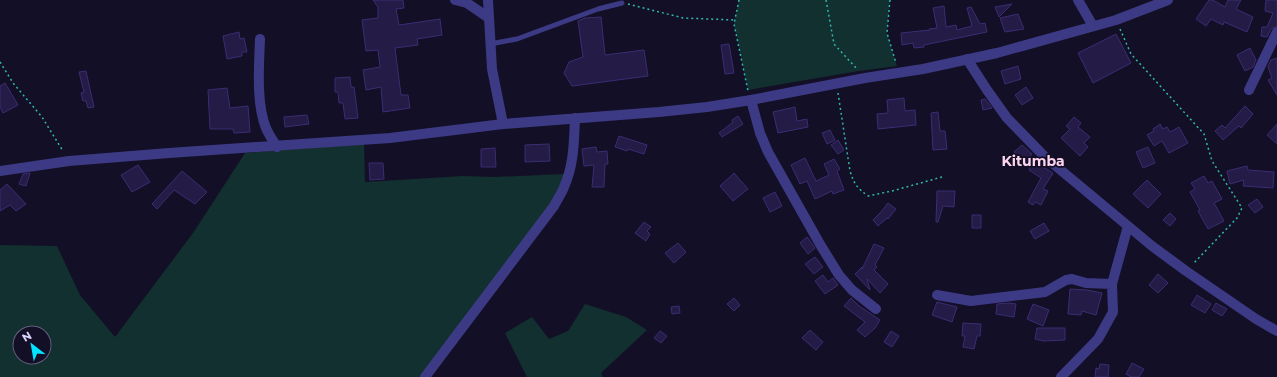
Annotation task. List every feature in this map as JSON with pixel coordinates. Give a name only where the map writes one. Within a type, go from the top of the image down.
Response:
[{"type":"street","points":[[455,0],[467,3],[489,18]]},
{"type":"street","points":[[488,0],[492,69],[502,124]]},
{"type":"street","points":[[1078,0],[1094,26]]},
{"type":"street","points":[[0,171],[69,161],[390,138],[502,124],[659,112],[751,100],[865,78],[923,69],[1029,45],[1116,20],[1168,0]]},
{"type":"street","points":[[1249,90],[1277,32]]},
{"type":"street","points":[[260,39],[259,81],[261,108],[265,127],[277,146]]},
{"type":"street","points":[[967,59],[1007,118],[1044,157],[1152,246],[1256,319],[1277,331]]},
{"type":"street","points":[[751,100],[760,134],[768,152],[821,246],[839,275],[852,290],[876,309]]},
{"type":"street","points":[[425,377],[554,206],[565,186],[570,169],[573,152],[575,118]]},
{"type":"street","points":[[1061,377],[1098,339],[1113,312],[1112,284],[1128,226]]},
{"type":"street","points":[[936,295],[971,301],[1045,292],[1066,280],[1072,279],[1086,283],[1112,284]]},
{"type":"lane","points":[[490,44],[517,39],[586,13],[622,3]]},
{"type":"path","points":[[739,0],[734,24],[751,100]]},
{"type":"path","points":[[826,0],[834,44],[865,78]]},
{"type":"path","points":[[890,0],[887,33],[897,66]]},
{"type":"path","points":[[622,3],[683,18],[735,20]]},
{"type":"path","points":[[1116,20],[1131,54],[1204,134],[1212,161],[1242,208],[1237,218],[1186,271]]},
{"type":"path","points":[[0,62],[13,83],[42,118],[69,161]]},
{"type":"path","points":[[837,84],[850,171],[854,184],[860,190],[868,196],[942,177]]},
{"type":"green space","points":[[739,0],[890,0],[887,33],[897,66],[748,90],[734,24]]},
{"type":"green space","points":[[364,144],[365,182],[463,176],[495,177],[564,174],[562,188],[420,377],[0,377],[0,245],[57,246],[80,295],[115,337],[193,233],[245,153]]},
{"type":"green space","points":[[585,304],[626,317],[647,330],[601,373],[603,377],[527,377],[505,333],[532,317],[549,339],[568,331]]},
{"type":"building","points":[[373,0],[403,0],[404,8],[396,9],[399,25],[440,19],[442,35],[417,39],[418,45],[395,48],[401,95],[408,95],[410,108],[383,112],[381,87],[366,90],[363,70],[380,67],[378,50],[366,51],[362,20],[378,18],[378,7]]},
{"type":"building","points":[[1209,0],[1213,0],[1225,7],[1228,0],[1241,0],[1236,9],[1253,17],[1247,32],[1224,22],[1223,25],[1211,19],[1206,26],[1196,19]]},
{"type":"building","points":[[1266,0],[1277,0],[1277,26],[1271,29],[1267,37],[1261,36],[1262,27],[1267,27],[1273,13],[1265,11]]},
{"type":"building","points":[[1012,4],[999,17],[995,7]]},
{"type":"building","points":[[944,6],[946,27],[956,25],[957,30],[972,26],[967,8],[971,7],[980,24],[985,23],[987,32],[924,45],[924,47],[914,48],[913,43],[902,45],[901,33],[937,28],[933,8]]},
{"type":"building","points":[[1018,14],[1024,29],[1005,32],[1000,18]]},
{"type":"building","points":[[601,17],[605,55],[644,50],[648,76],[572,86],[564,73],[569,62],[583,57],[578,21],[585,18]]},
{"type":"building","points":[[239,32],[240,39],[244,38],[247,52],[242,52],[242,56],[227,59],[223,36]]},
{"type":"building","points":[[1116,34],[1131,63],[1093,83],[1078,53]]},
{"type":"building","points":[[729,44],[734,73],[725,74],[721,45]]},
{"type":"building","points":[[1250,48],[1256,60],[1253,67],[1245,71],[1237,55]]},
{"type":"building","points":[[1277,58],[1277,95],[1268,80],[1272,78],[1268,67],[1271,60]]},
{"type":"building","points":[[1018,66],[1021,79],[1005,84],[1001,71]]},
{"type":"building","points":[[86,71],[94,107],[88,108],[86,101],[83,101],[81,93],[84,92],[79,72]]},
{"type":"building","points":[[350,77],[351,87],[354,87],[358,118],[345,119],[343,103],[339,103],[338,92],[335,92],[335,78]]},
{"type":"building","points":[[5,83],[18,105],[3,113],[0,107],[0,86]]},
{"type":"building","points":[[1026,87],[1033,98],[1022,105],[1015,95]]},
{"type":"building","points":[[227,88],[230,108],[248,106],[250,132],[234,133],[233,129],[210,129],[208,90]]},
{"type":"building","points":[[904,98],[905,111],[915,110],[916,125],[878,129],[877,114],[888,113],[887,100]]},
{"type":"building","points":[[985,99],[992,108],[983,110],[981,100]]},
{"type":"building","points":[[1245,106],[1253,114],[1241,128],[1239,126],[1223,140],[1215,131],[1222,125],[1225,128]]},
{"type":"building","points":[[795,107],[797,121],[807,119],[808,127],[778,133],[773,112]]},
{"type":"building","points":[[938,112],[940,131],[945,131],[947,149],[933,150],[931,113]]},
{"type":"building","points":[[307,115],[309,124],[285,127],[284,117]]},
{"type":"building","points":[[738,116],[743,124],[722,137],[719,133]]},
{"type":"building","points":[[1074,117],[1081,123],[1078,127],[1090,137],[1084,143],[1088,147],[1080,156],[1061,138],[1070,129],[1066,126]]},
{"type":"building","points":[[1160,124],[1163,129],[1167,127],[1170,132],[1179,127],[1188,143],[1169,153],[1162,141],[1154,146],[1147,135],[1154,131],[1153,129]]},
{"type":"building","points":[[1277,124],[1277,144],[1267,135]]},
{"type":"building","points":[[830,130],[835,140],[827,144],[822,133]]},
{"type":"building","points":[[619,136],[647,145],[644,154],[615,147]]},
{"type":"building","points":[[838,140],[844,150],[838,154],[831,145]]},
{"type":"building","points":[[549,144],[550,161],[525,162],[525,145]]},
{"type":"building","points":[[1022,145],[1032,154],[1029,158],[1053,173],[1043,189],[1048,191],[1041,205],[1035,202],[1033,205],[1028,202],[1041,178],[1029,170],[1030,168],[1014,152]]},
{"type":"building","points":[[596,147],[597,152],[607,151],[608,164],[605,164],[604,187],[592,187],[594,165],[584,166],[582,149]]},
{"type":"building","points":[[1148,147],[1155,163],[1143,168],[1136,152]]},
{"type":"building","points":[[495,148],[496,167],[481,167],[481,149]]},
{"type":"building","points":[[805,158],[816,181],[829,175],[824,164],[834,159],[840,169],[837,171],[844,190],[833,194],[832,191],[815,199],[807,181],[800,184],[791,165]]},
{"type":"building","points":[[369,163],[383,163],[384,179],[370,180]]},
{"type":"building","points":[[138,165],[150,182],[132,192],[121,175]]},
{"type":"building","points":[[1247,166],[1248,170],[1274,172],[1273,188],[1243,186],[1244,180],[1230,184],[1227,171]]},
{"type":"building","points":[[182,171],[207,192],[195,204],[174,190],[157,209],[152,204]]},
{"type":"building","points":[[30,173],[26,186],[19,184],[23,174]]},
{"type":"building","points":[[734,173],[748,189],[733,201],[720,186]]},
{"type":"building","points":[[1204,176],[1208,183],[1212,181],[1222,199],[1214,203],[1224,221],[1208,229],[1190,192],[1195,189],[1191,183]]},
{"type":"building","points":[[1147,180],[1161,194],[1148,208],[1133,194]]},
{"type":"building","points":[[7,184],[26,204],[16,211],[10,205],[0,211],[0,190]]},
{"type":"building","points":[[937,191],[955,191],[954,207],[943,206],[938,222],[936,222]]},
{"type":"building","points":[[775,192],[782,206],[770,212],[763,198]]},
{"type":"building","points":[[1257,199],[1263,207],[1255,213],[1248,205]]},
{"type":"building","points":[[888,203],[896,209],[888,219],[887,218],[878,226],[873,220]]},
{"type":"building","points":[[1170,213],[1176,219],[1170,226],[1163,220]]},
{"type":"building","points":[[972,215],[981,215],[981,228],[972,228]]},
{"type":"building","points":[[644,222],[651,227],[647,231],[650,234],[646,241],[635,233]]},
{"type":"building","points":[[1044,223],[1049,231],[1035,239],[1030,231]]},
{"type":"building","points":[[807,237],[815,248],[808,254],[800,243]]},
{"type":"building","points":[[678,243],[686,252],[674,263],[665,253]]},
{"type":"building","points":[[874,244],[884,248],[875,265],[877,267],[874,270],[888,284],[880,293],[867,279],[870,290],[855,274],[862,267],[862,269]]},
{"type":"building","points":[[815,257],[823,267],[814,274],[805,264]]},
{"type":"building","points":[[1158,274],[1168,283],[1158,293],[1149,285]]},
{"type":"building","points":[[823,275],[828,282],[833,278],[838,285],[825,294],[815,281]]},
{"type":"building","points":[[1070,289],[1102,293],[1096,315],[1082,311],[1081,315],[1068,314]]},
{"type":"building","points":[[1197,295],[1211,304],[1205,313],[1191,305]]},
{"type":"building","points":[[734,298],[740,305],[734,311],[727,304]]},
{"type":"building","points":[[851,298],[859,306],[880,320],[875,328],[865,337],[857,330],[865,322],[844,306]]},
{"type":"building","points":[[937,302],[957,307],[952,322],[932,315]]},
{"type":"building","points":[[1216,303],[1227,309],[1222,316],[1212,310]]},
{"type":"building","points":[[997,304],[1016,304],[1014,317],[996,314]]},
{"type":"building","points":[[1033,304],[1049,310],[1043,326],[1027,319]]},
{"type":"building","points":[[679,306],[680,313],[672,314],[671,307]]},
{"type":"building","points":[[963,323],[981,324],[980,336],[977,336],[974,349],[963,347],[965,336],[962,336]]},
{"type":"building","points":[[1037,328],[1065,328],[1065,340],[1043,341],[1035,339]]},
{"type":"building","points":[[810,330],[823,342],[816,350],[802,338]]},
{"type":"building","points":[[660,331],[667,336],[661,343],[654,338]]},
{"type":"building","points":[[891,331],[899,336],[892,347],[884,342]]},
{"type":"building","points":[[1132,363],[1144,369],[1139,377],[1131,377],[1126,374]]},
{"type":"building","points":[[1100,364],[1109,365],[1108,377],[1095,377],[1096,368],[1099,369]]},
{"type":"district","name":"Kitumba","points":[[1033,161]]}]
